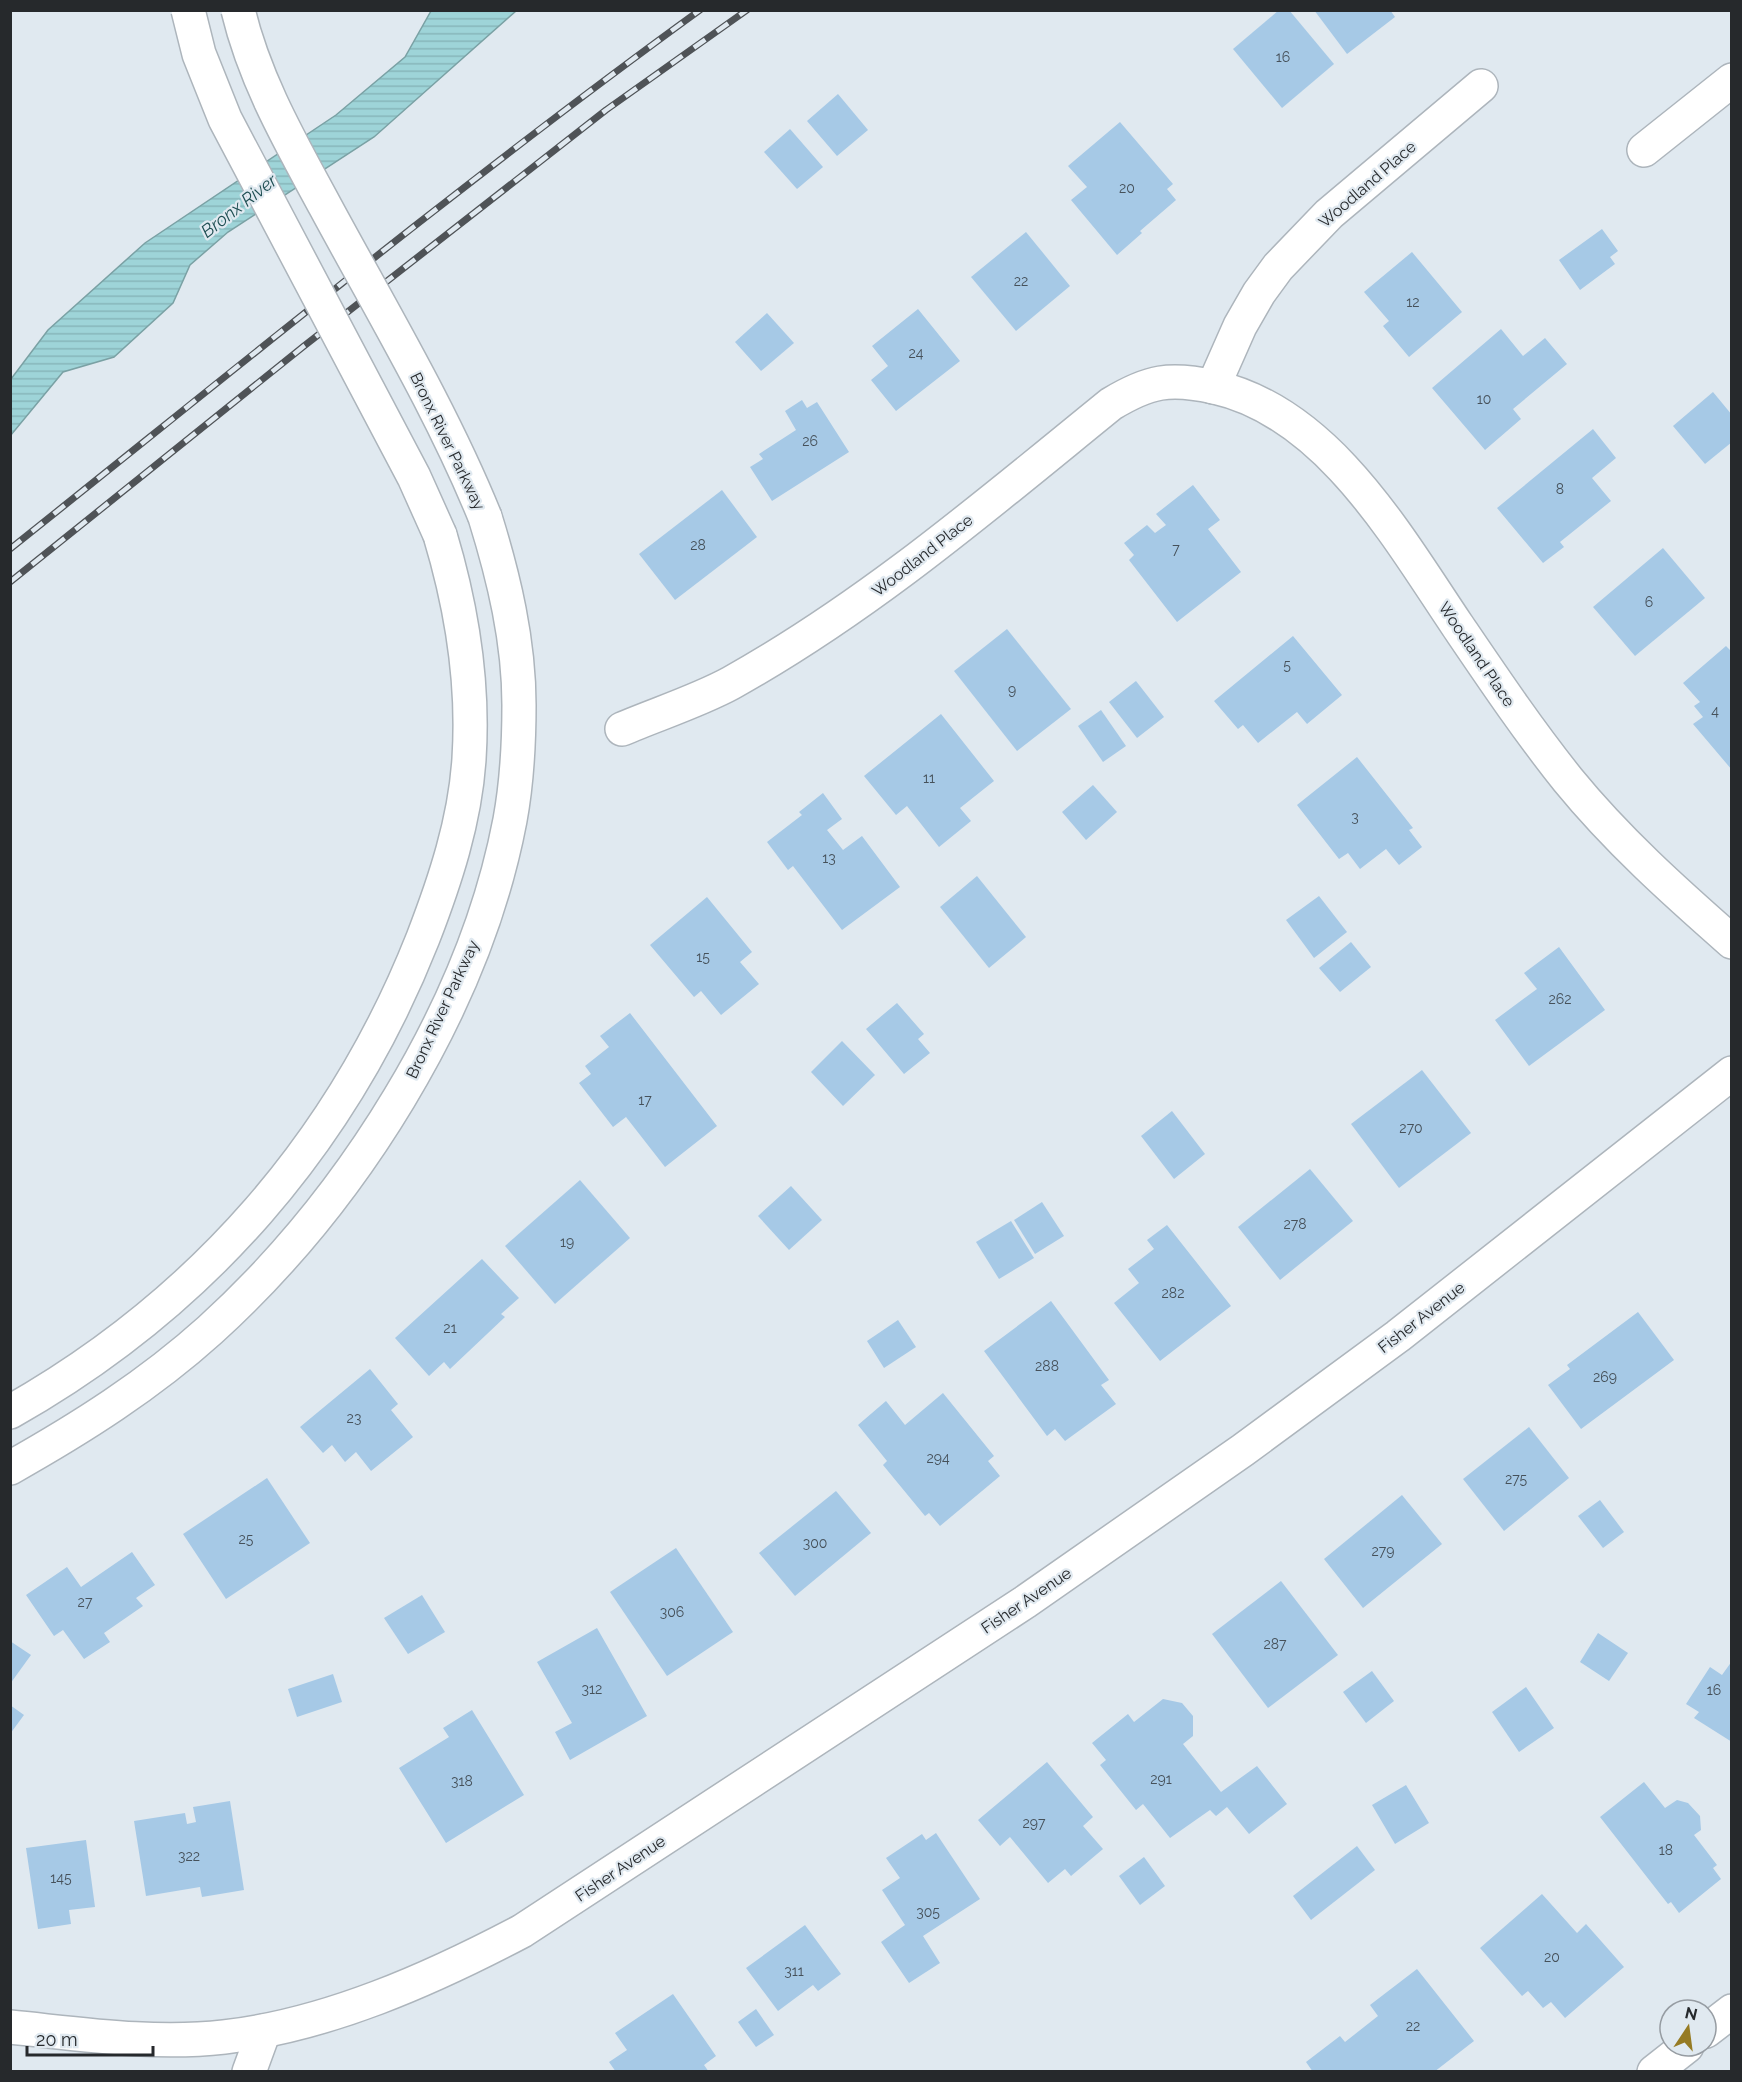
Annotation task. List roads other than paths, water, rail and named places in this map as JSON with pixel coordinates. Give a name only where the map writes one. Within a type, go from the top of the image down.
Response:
[{"type":"main road","points":[[10,1412],[86,1366],[179,1293],[230,1243],[277,1190],[322,1130],[361,1068],[394,1005],[424,935],[458,833],[469,761],[470,690],[466,653],[452,574],[440,535],[414,477],[225,119],[199,54],[188,10]]},
{"type":"main road","name":"Bronx River Parkway","points":[[10,1468],[90,1421],[150,1379],[209,1331],[262,1280],[312,1223],[358,1163],[398,1100],[435,1030],[465,966],[480,927],[511,818],[516,779],[519,702],[517,665],[506,596],[485,517],[438,414],[282,127],[253,61],[238,10]]},
{"type":"main road","points":[[1644,150],[1731,80]]},
{"type":"main road","name":"Woodland Place","points":[[1213,387],[1240,326],[1259,293],[1278,267],[1329,214],[1481,86]]},
{"type":"main road","name":"Woodland Place","points":[[622,729],[728,684],[798,643],[862,601],[921,557],[1111,404],[1136,389],[1163,382],[1190,382],[1238,392],[1264,404],[1291,422],[1324,450],[1362,489],[1515,710],[1568,780],[1620,839],[1731,942]]},
{"type":"main road","name":"Fisher Avenue","points":[[10,2027],[130,2038],[222,2037],[264,2031],[317,2017],[412,1984],[494,1946],[566,1904],[1025,1602],[1242,1450],[1398,1336],[1731,1073]]},
{"type":"main road","points":[[1718,2021],[1731,2011]]},
{"type":"main road","points":[[249,2072],[264,2031]]},
{"type":"main road","points":[[1654,2072],[1672,2058]]},
{"type":"water","name":"Bronx River","points":[[431,11],[516,11],[374,137],[228,232],[190,265],[173,303],[114,357],[63,372],[11,435],[11,379],[48,330],[145,243],[336,115],[405,57]]},
{"type":"railway","points":[[10,549],[438,208],[700,10]]},
{"type":"railway","points":[[10,582],[304,346],[606,110],[747,10]]}]
